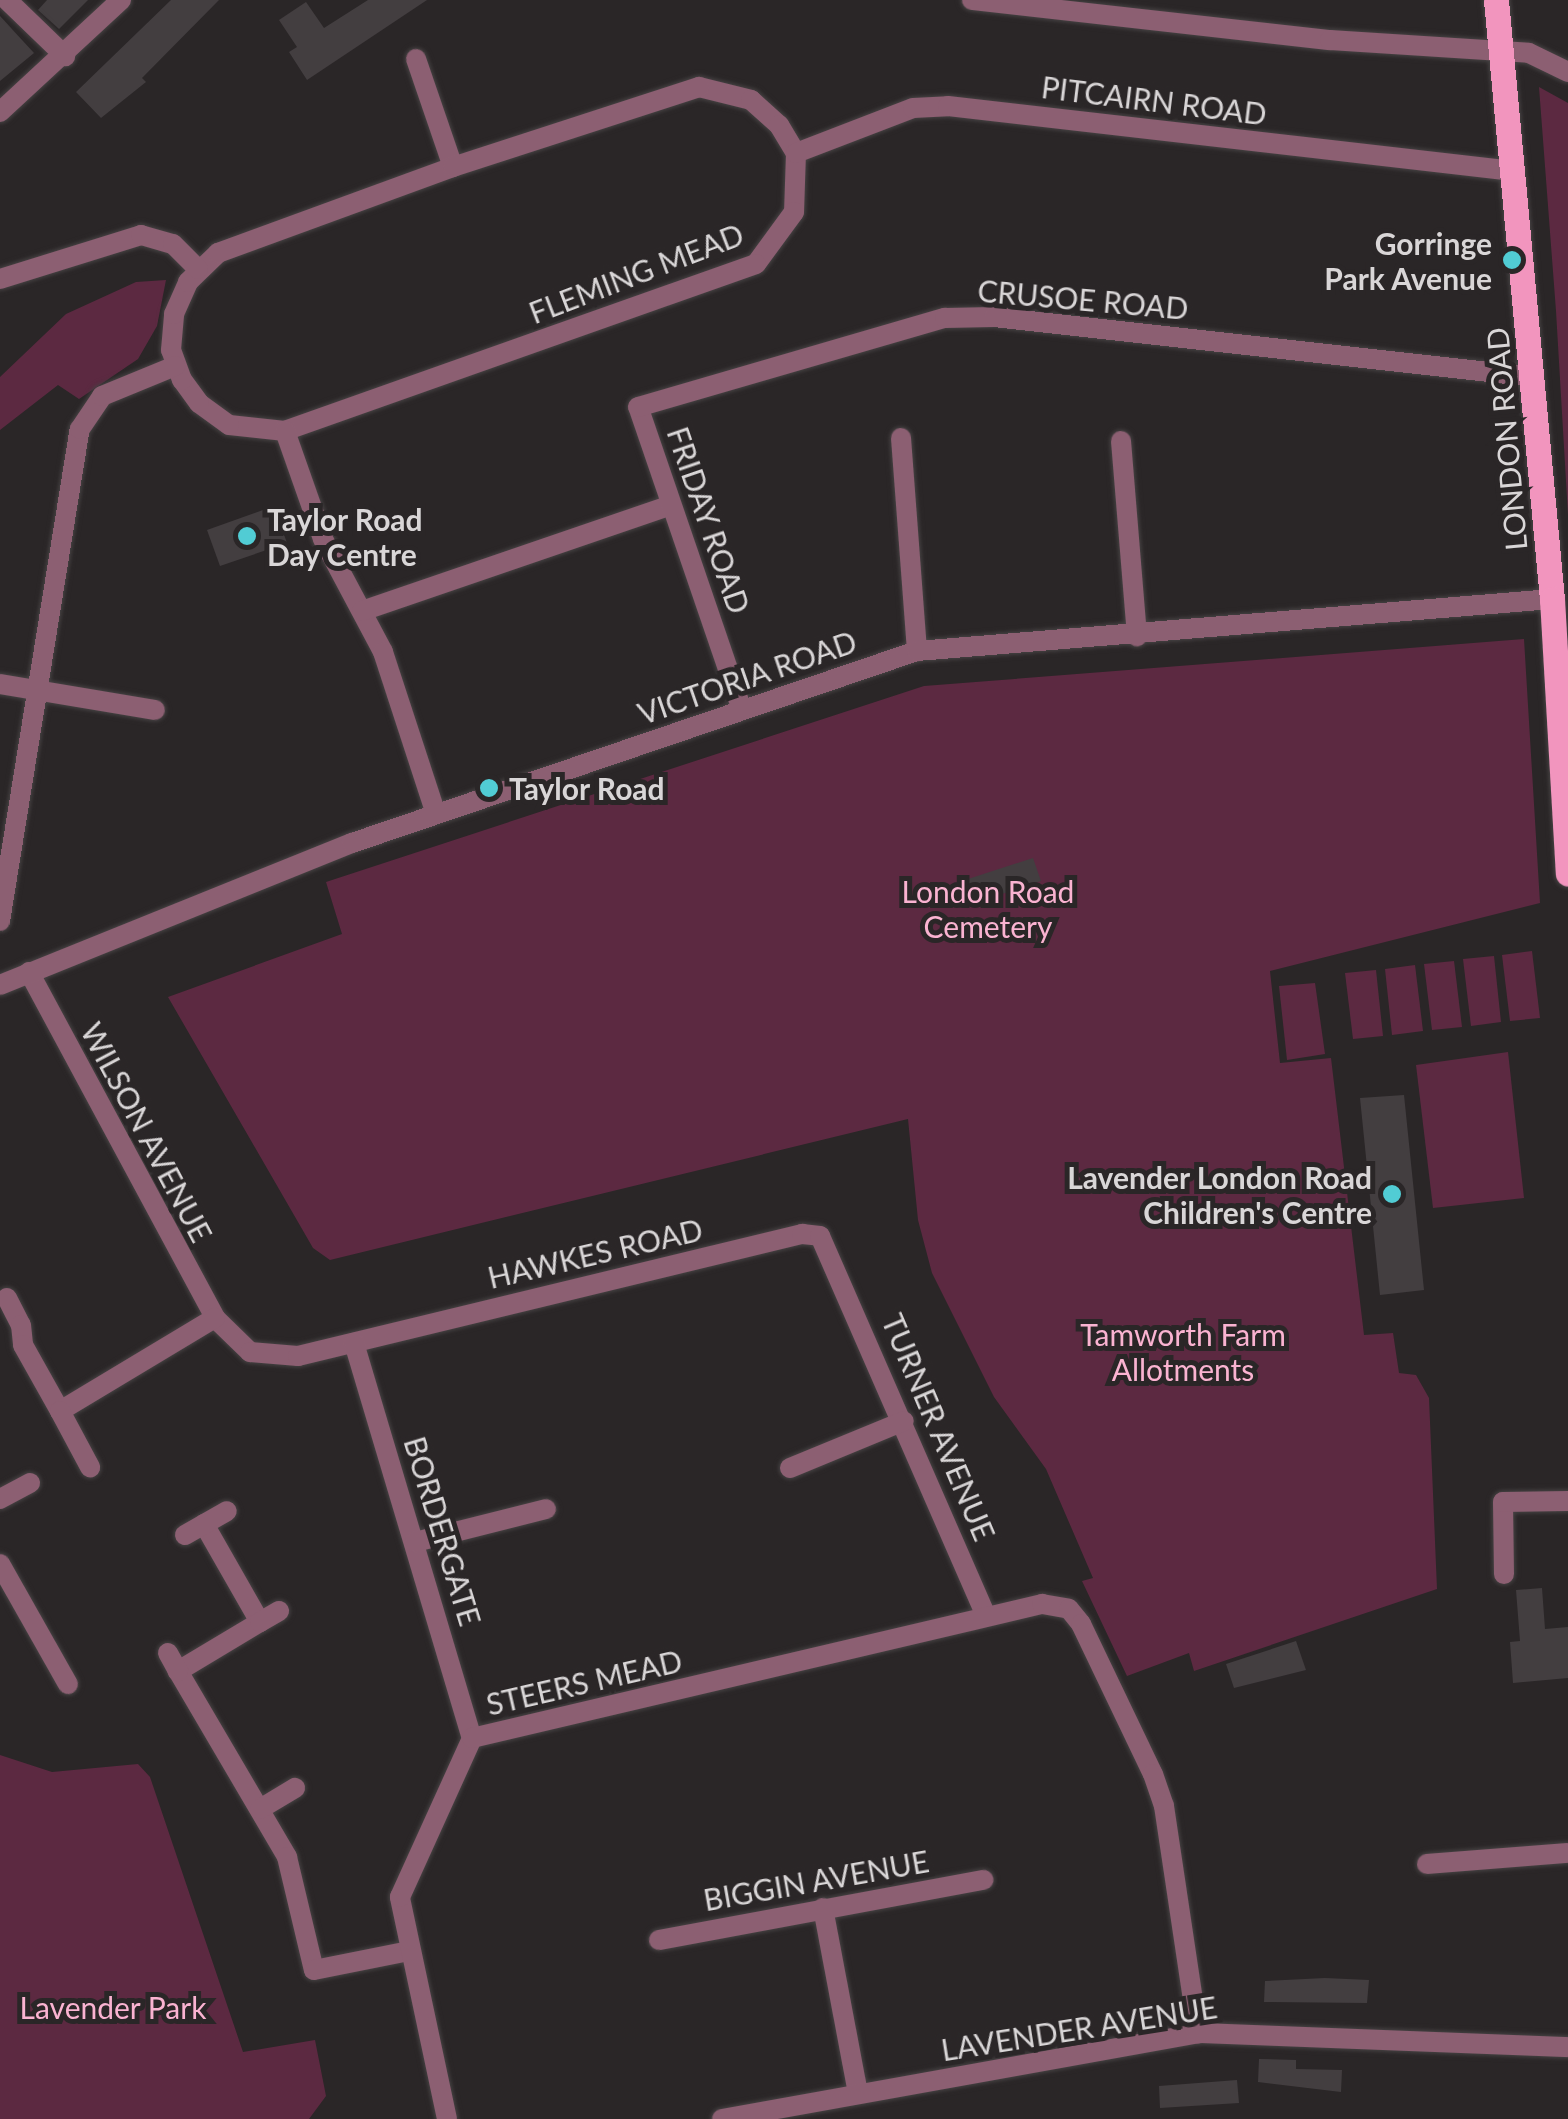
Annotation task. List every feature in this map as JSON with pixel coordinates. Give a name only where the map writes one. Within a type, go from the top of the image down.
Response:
[{"type":"main road","name":"LONDON ROAD","points":[[1496,0],[1534,377],[1568,874]]},
{"type":"street","points":[[7,0],[65,56]]},
{"type":"street","points":[[0,112],[65,56],[121,0]]},
{"type":"street","points":[[972,0],[1094,6],[1501,54],[1529,53],[1568,72]]},
{"type":"street","points":[[416,60],[452,167]]},
{"type":"street","points":[[0,921],[83,419],[112,390],[175,366],[174,314],[198,269],[235,245],[452,167],[699,87],[751,100],[779,124],[796,153]]},
{"type":"street","name":"PITCAIRN ROAD","points":[[796,153],[913,108],[948,106],[1513,171]]},
{"type":"street","name":"FLEMING MEAD","points":[[175,366],[214,417],[247,430],[285,431],[756,264],[794,212],[796,153]]},
{"type":"street","points":[[0,279],[141,234],[173,244],[198,269]]},
{"type":"street","name":"CRUSOE ROAD","points":[[638,407],[945,318],[994,316],[1534,377]]},
{"type":"street","name":"FRIDAY ROAD","points":[[638,407],[742,710]]},
{"type":"street","points":[[285,431],[323,539],[383,652],[436,814]]},
{"type":"street","points":[[900,438],[918,651]]},
{"type":"street","points":[[1121,441],[1137,636]]},
{"type":"street","points":[[362,611],[671,505]]},
{"type":"street","name":"VICTORIA ROAD","points":[[2,978],[29,972],[204,898],[436,814],[918,651],[1552,600]]},
{"type":"street","points":[[0,684],[154,710]]},
{"type":"street","name":"WILSON AVENUE","points":[[29,972],[215,1318],[234,1342],[265,1357],[354,1343]]},
{"type":"street","name":"HAWKES ROAD","points":[[354,1343],[802,1234],[826,1240],[836,1262]]},
{"type":"street","name":"TURNER AVENUE","points":[[836,1262],[986,1616]]},
{"type":"street","points":[[7,1298],[22,1325],[23,1345],[90,1467]]},
{"type":"street","points":[[60,1411],[215,1318]]},
{"type":"street","name":"BORDERGATE","points":[[354,1343],[472,1738]]},
{"type":"street","points":[[790,1468],[904,1421]]},
{"type":"street","points":[[0,1499],[30,1482]]},
{"type":"street","points":[[1504,1574],[1503,1502],[1568,1501]]},
{"type":"street","points":[[415,1542],[546,1509]]},
{"type":"street","points":[[226,1511],[195,1530],[260,1622]]},
{"type":"street","points":[[0,1564],[68,1684]]},
{"type":"street","name":"STEERS MEAD","points":[[447,2119],[408,1951],[401,1888],[472,1738],[1042,1604],[1069,1610],[1082,1624],[1153,1774],[1164,1806],[1198,2033]]},
{"type":"street","points":[[280,1611],[173,1662],[260,1809],[296,1881],[314,1970],[408,1951]]},
{"type":"street","points":[[260,1809],[294,1788]]},
{"type":"street","points":[[1427,1864],[1568,1852]]},
{"type":"street","name":"BIGGIN AVENUE","points":[[659,1940],[984,1880]]},
{"type":"street","points":[[823,1908],[858,2094]]},
{"type":"street","name":"LAVENDER AVENUE","points":[[722,2119],[1198,2033],[1568,2047]]},
{"type":"green space","points":[[1539,87],[1568,103],[1568,515],[1556,311]]},
{"type":"green space","points":[[166,280],[157,326],[138,359],[79,399],[58,385],[0,430],[0,377],[66,314],[136,282]]},
{"type":"green space","name":"London Road Cemetery","points":[[1524,639],[1540,903],[1270,971],[1280,1063],[1331,1058],[1364,1335],[1393,1333],[1399,1373],[1416,1375],[1429,1398],[1437,1589],[1194,1671],[1189,1653],[1127,1676],[1082,1581],[1093,1578],[1046,1469],[994,1397],[932,1273],[918,1220],[908,1119],[330,1260],[313,1248],[168,997],[342,934],[326,882],[924,686]]},
{"type":"green space","points":[[1532,951],[1540,1018],[1510,1021],[1502,955]]},
{"type":"green space","points":[[1494,956],[1501,1022],[1471,1026],[1463,959]]},
{"type":"green space","points":[[1454,961],[1462,1027],[1432,1030],[1424,964]]},
{"type":"green space","points":[[1415,965],[1423,1031],[1392,1035],[1385,969]]},
{"type":"green space","points":[[1376,970],[1383,1036],[1353,1039],[1345,973]]},
{"type":"green space","points":[[1315,983],[1325,1054],[1287,1060],[1279,986]]},
{"type":"green space","points":[[1508,1052],[1524,1198],[1433,1208],[1416,1065]]},
{"type":"green space","name":"Lavender Park","points":[[0,1755],[52,1772],[138,1764],[150,1777],[243,2052],[315,2040],[326,2096],[309,2119],[0,2119]]},
{"type":"building","points":[[47,0],[88,0],[59,29],[38,10]]},
{"type":"building","points":[[171,0],[219,0],[142,78],[146,82],[101,118],[76,92]]},
{"type":"building","points":[[368,0],[427,0],[307,80],[289,52],[297,47],[279,20],[306,2],[324,28]]},
{"type":"building","points":[[0,16],[34,53],[0,81]]},
{"type":"building","name":"Taylor Road Day Centre","points":[[274,506],[287,543],[220,566],[207,530]]},
{"type":"building","points":[[1033,858],[1041,881],[975,903],[968,879]]},
{"type":"building","name":"Lavender London Road Children's Centre","points":[[1404,1095],[1424,1290],[1380,1295],[1360,1098]]},
{"type":"building","points":[[1542,1588],[1545,1629],[1568,1627],[1568,1678],[1513,1683],[1510,1642],[1520,1641],[1516,1590]]},
{"type":"building","points":[[1296,1641],[1306,1670],[1234,1688],[1226,1664]]},
{"type":"building","points":[[1369,1980],[1367,2003],[1264,2002],[1265,1981]]},
{"type":"building","points":[[1259,2059],[1296,2060],[1296,2069],[1342,2070],[1341,2092],[1258,2082]]},
{"type":"building","points":[[1237,2080],[1239,2103],[1160,2108],[1159,2086]]},
{"type":"place","name":"Gorringe Park Avenue","points":[[1512,260]]},
{"type":"place","name":"Taylor Road Day Centre","points":[[247,536]]},
{"type":"place","name":"Taylor Road","points":[[489,788]]},
{"type":"place","name":"Lavender London Road Children's Centre","points":[[1392,1194]]},
{"type":"park label","name":"Tamworth Farm Allotments","points":[[1183,1351]]}]
